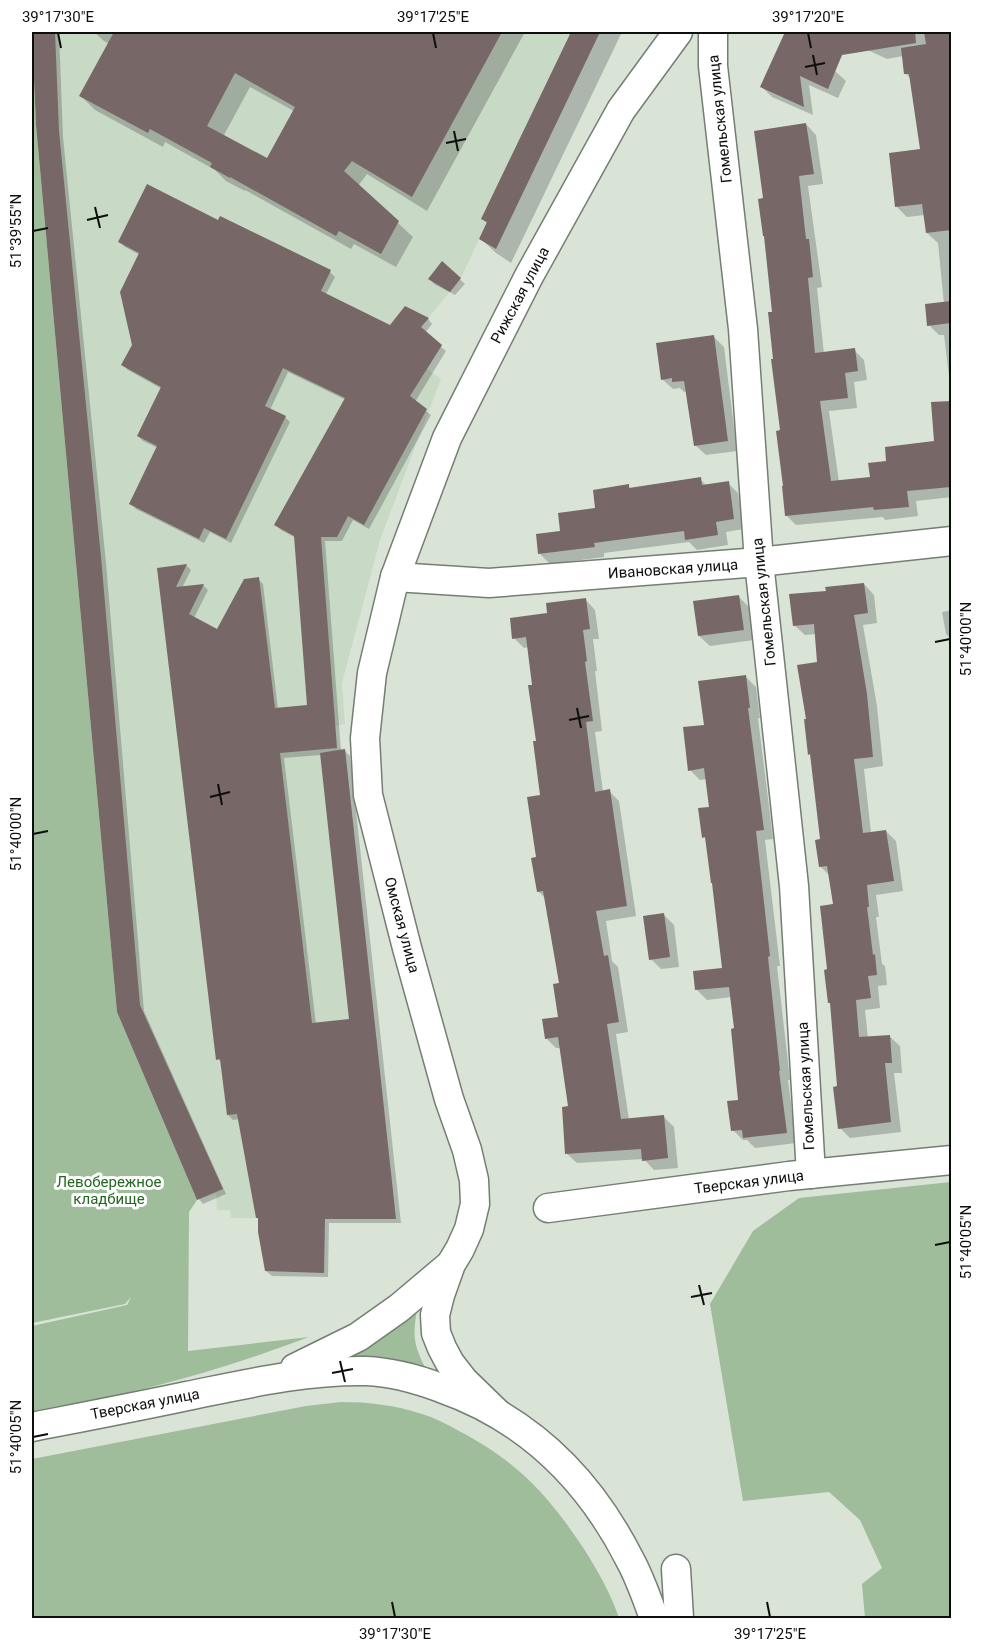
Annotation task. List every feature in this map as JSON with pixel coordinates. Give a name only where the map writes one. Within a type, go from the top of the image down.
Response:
[{"type":"street","name":"Рижская улица","points":[[394,577],[447,438],[529,276],[621,110],[678,32]]},
{"type":"street","name":"Гомельская улица","points":[[713,32],[713,66],[743,329],[759,562],[794,886],[811,1174]]},
{"type":"street","name":"Ивановская улица","points":[[394,577],[489,583],[759,562],[951,541]]},
{"type":"street","name":"Омская улица","points":[[394,577],[372,673],[365,738],[368,795],[407,948],[474,1180],[475,1204],[469,1229],[450,1264]]},
{"type":"street","name":"Тверская улица","points":[[548,1208],[811,1174],[951,1160]]},
{"type":"street","points":[[259,1381],[293,1369],[358,1337],[399,1308],[450,1264]]},
{"type":"street","points":[[450,1264],[435,1315],[436,1333],[450,1363],[464,1381],[497,1413]]},
{"type":"street","points":[[259,1381],[327,1372],[386,1373],[450,1391],[497,1413],[536,1439],[589,1493],[607,1517],[631,1560],[654,1618]]},
{"type":"street","name":"Тверская улица","points":[[32,1427],[259,1381]]},
{"type":"street","points":[[676,1569],[679,1618]]},
{"type":"shaded area","points":[[32,32],[600,32],[496,249],[479,239],[461,278],[421,327],[442,345],[427,369],[441,379],[380,540],[342,683],[345,724],[335,726],[337,748],[345,749],[396,1219],[231,1218],[230,1210],[217,1210],[216,1194],[197,1200],[117,1012],[36,125]]},
{"type":"green space","name":"Левобережное кладбище","points":[[32,36],[36,125],[117,1012],[197,1200],[189,1212],[188,1351],[309,1337],[172,1382],[32,1414],[32,1326],[127,1305],[131,1297],[125,1304],[32,1323]]},
{"type":"green space","points":[[951,1182],[951,1618],[865,1618],[862,1584],[882,1568],[860,1520],[829,1492],[743,1501],[710,1304],[753,1231],[799,1198]]},
{"type":"green space","points":[[418,1305],[415,1337],[425,1367],[398,1360],[342,1358]]},
{"type":"green space","points":[[341,1402],[392,1406],[432,1417],[480,1443],[515,1468],[544,1496],[571,1530],[599,1574],[619,1618],[32,1618],[32,1459],[306,1406]]},
{"type":"building","points":[[32,32],[55,32],[59,131],[101,557],[140,1005],[223,1189],[197,1200],[117,1012],[36,125]]},
{"type":"building","points":[[114,32],[502,32],[412,197],[352,161],[344,171],[399,221],[381,254],[339,231],[336,236],[210,167],[212,163],[150,129],[148,133],[79,96]],"holes":[[[235,73],[295,107],[267,158],[207,126]]]},
{"type":"building","points":[[571,32],[600,32],[496,249],[479,239],[487,222],[481,219]]},
{"type":"building","points":[[785,32],[915,32],[916,43],[842,55],[828,89],[800,76],[804,107],[760,87]]},
{"type":"building","points":[[924,32],[951,32],[951,230],[926,233],[922,204],[895,207],[889,153],[920,149],[909,74],[904,74],[901,48],[926,44]]},
{"type":"building","points":[[806,123],[814,174],[799,176],[813,277],[808,278],[815,353],[855,348],[858,371],[845,373],[848,398],[820,401],[831,481],[870,477],[868,463],[886,461],[885,447],[934,441],[931,402],[951,401],[951,487],[907,491],[909,507],[874,510],[873,507],[785,516],[776,431],[780,430],[768,312],[772,312],[758,199],[763,198],[754,131]]},
{"type":"building","points":[[147,184],[218,220],[220,216],[331,270],[321,291],[390,325],[405,306],[429,318],[421,327],[442,345],[410,396],[427,409],[364,525],[348,516],[337,537],[321,537],[337,748],[280,753],[312,1023],[349,1019],[320,753],[345,749],[396,1219],[325,1219],[324,1273],[265,1271],[258,1232],[258,1218],[256,1218],[237,1114],[227,1115],[220,1059],[216,1060],[157,568],[187,564],[176,587],[204,584],[189,614],[217,629],[244,579],[259,577],[275,708],[307,705],[294,536],[274,525],[345,398],[283,368],[265,406],[286,416],[226,539],[204,528],[199,539],[129,504],[157,446],[137,436],[161,387],[121,365],[132,345],[120,292],[139,253],[118,242]]},
{"type":"building","points":[[442,261],[461,278],[450,292],[428,279]]},
{"type":"building","points":[[951,301],[951,323],[927,326],[925,304]]},
{"type":"building","points":[[714,335],[728,441],[694,446],[684,381],[672,382],[672,378],[661,380],[656,343]]},
{"type":"building","points":[[701,477],[702,485],[729,481],[734,519],[716,522],[718,535],[685,540],[684,531],[594,543],[595,547],[538,554],[536,534],[560,531],[558,513],[595,508],[593,490],[629,484],[629,488]]},
{"type":"building","points":[[864,583],[868,613],[854,615],[867,694],[873,757],[854,759],[863,833],[886,830],[894,881],[867,885],[869,907],[867,907],[877,975],[868,976],[871,998],[856,1000],[859,1037],[890,1035],[892,1063],[885,1063],[891,1122],[838,1129],[833,1087],[837,1086],[830,1003],[828,1003],[824,970],[827,969],[820,906],[833,904],[827,866],[819,867],[815,840],[820,839],[810,754],[808,755],[804,719],[806,719],[797,665],[817,662],[814,624],[793,626],[789,594],[826,591],[825,587]]},
{"type":"building","points":[[739,595],[744,630],[698,636],[693,601]]},
{"type":"building","points":[[586,598],[590,629],[583,630],[593,721],[586,722],[595,792],[610,789],[627,906],[596,911],[604,956],[608,955],[619,1022],[607,1024],[621,1119],[664,1115],[668,1158],[642,1161],[641,1149],[565,1154],[562,1107],[568,1106],[558,1037],[545,1039],[542,1019],[558,1017],[553,984],[559,983],[543,891],[537,892],[531,858],[536,857],[527,797],[540,795],[533,741],[536,741],[528,685],[532,685],[526,637],[512,639],[510,618],[547,613],[546,603]]},
{"type":"building","points":[[746,675],[750,708],[748,708],[764,830],[756,831],[787,1133],[743,1138],[742,1130],[731,1131],[727,1101],[738,1100],[729,987],[695,990],[693,971],[722,968],[712,883],[698,808],[709,807],[704,768],[688,771],[683,727],[704,725],[698,681]]},
{"type":"building","points":[[664,913],[670,957],[649,960],[643,916]]}]
